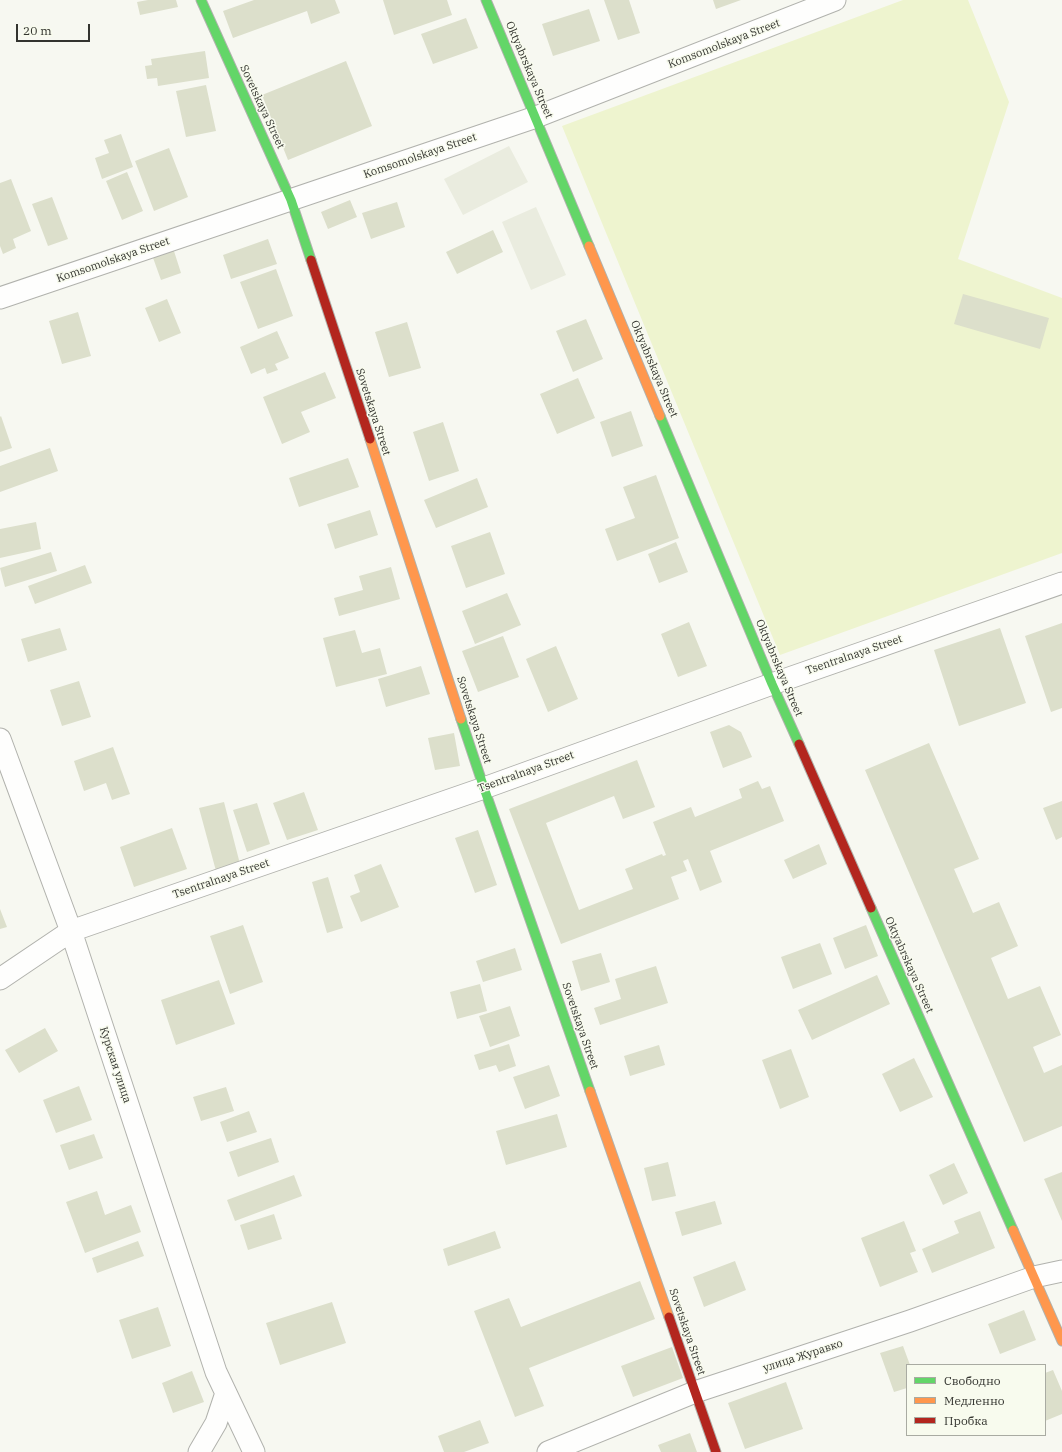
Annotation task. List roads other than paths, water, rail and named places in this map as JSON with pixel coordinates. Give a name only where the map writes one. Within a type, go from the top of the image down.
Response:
[{"type":"street","name":"Sovetskaya Street","points":[[201,0],[240,91],[291,200],[484,788],[716,1452]]},
{"type":"street","name":"Oktyabrskaya Street","points":[[486,0],[772,684],[1062,1341]]},
{"type":"street","name":"Komsomolskaya Street","points":[[0,298],[536,117],[835,0]]},
{"type":"street","name":"Tsentralnaya Street","points":[[0,979],[71,932],[484,788],[772,684],[1062,584]]},
{"type":"street","name":"Курская улица","points":[[0,739],[71,932],[214,1365],[254,1452]]},
{"type":"street","name":"улица Журавко","points":[[548,1452],[695,1392],[910,1321],[1034,1277],[1062,1272]]},
{"type":"street","points":[[199,1452],[216,1423],[226,1393]]}]
